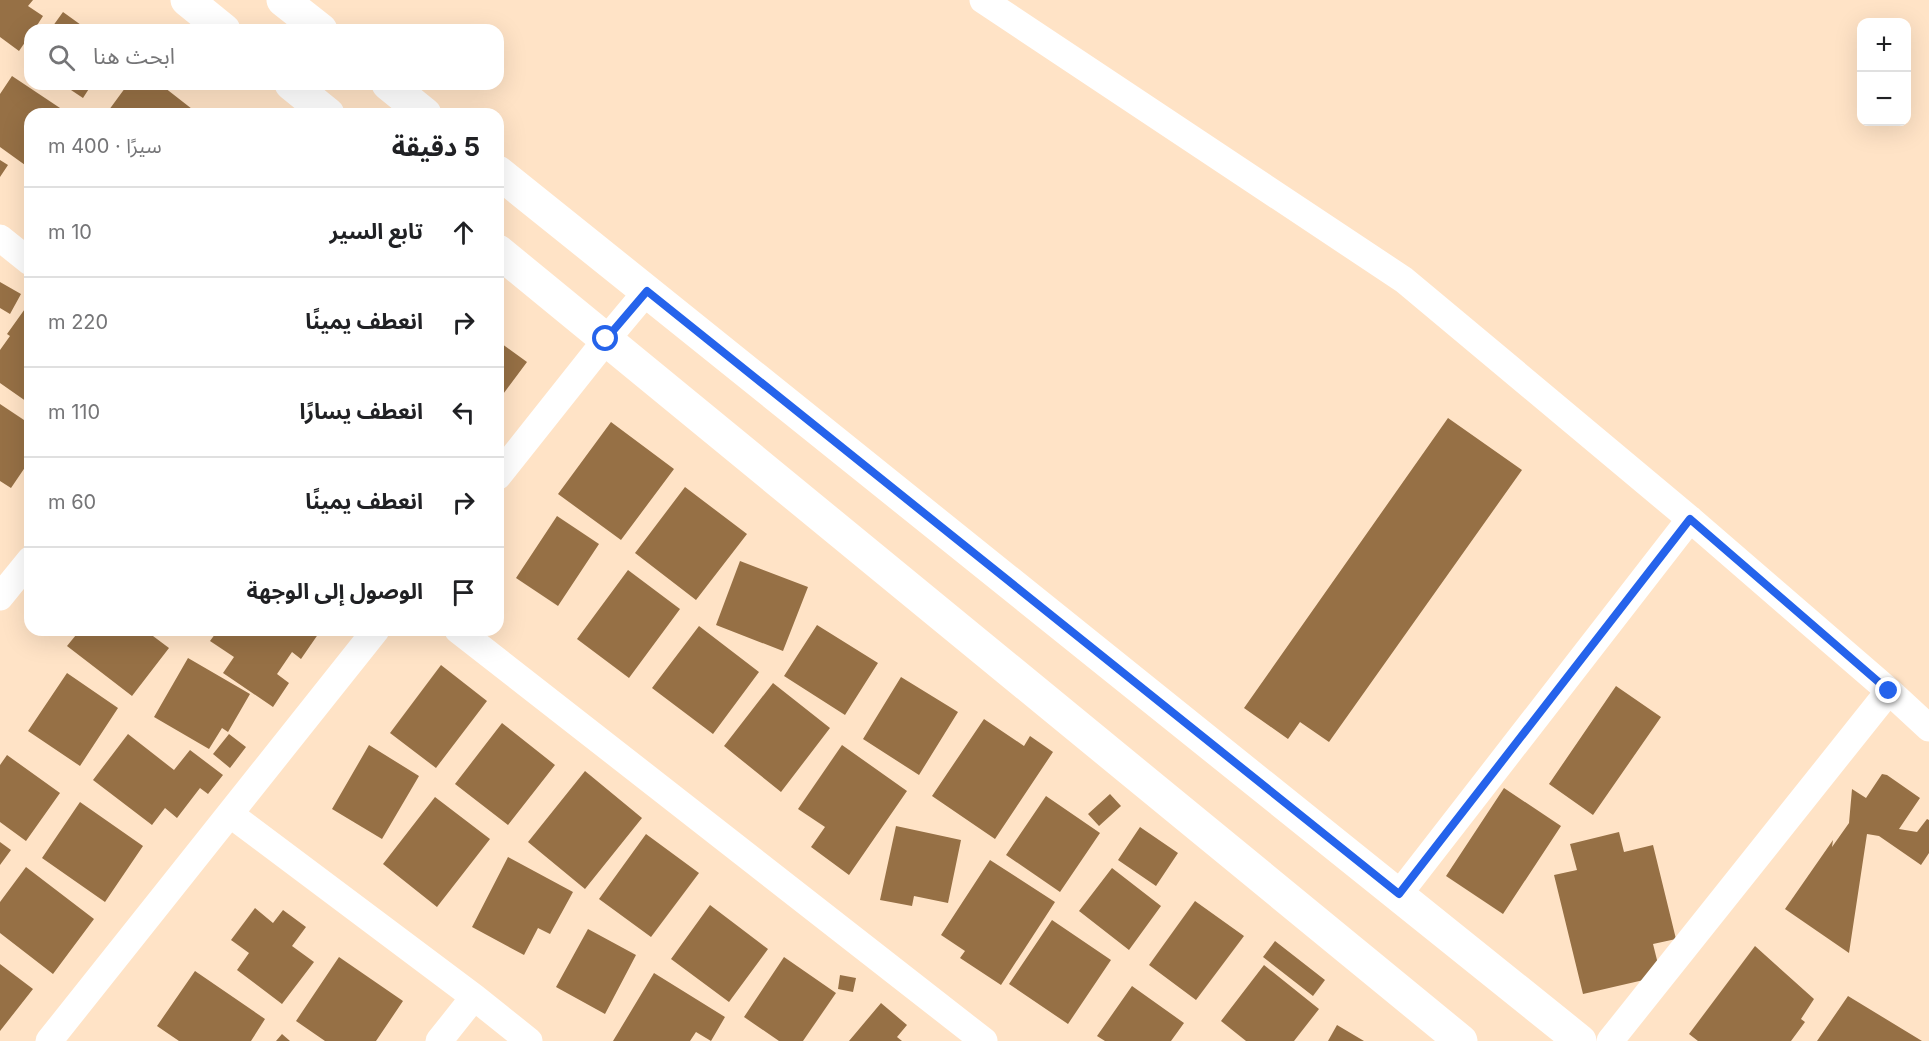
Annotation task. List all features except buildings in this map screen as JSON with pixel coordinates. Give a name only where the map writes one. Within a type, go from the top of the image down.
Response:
[{"type":"street","points":[[187,0],[217,24]]},
{"type":"street","points":[[283,0],[313,24]]},
{"type":"street","points":[[983,0],[1404,280],[1690,519],[1929,728]]},
{"type":"street","points":[[298,90],[321,108]]},
{"type":"street","points":[[394,90],[411,108]]},
{"type":"street","points":[[504,177],[1580,1041]]},
{"type":"street","points":[[0,238],[24,257]]},
{"type":"street","points":[[504,256],[1461,1041]]},
{"type":"street","points":[[504,468],[647,291]]},
{"type":"street","points":[[1399,894],[1690,519]]},
{"type":"street","points":[[0,597],[24,567]]},
{"type":"street","points":[[49,1041],[371,636]]},
{"type":"street","points":[[466,636],[984,1041]]},
{"type":"street","points":[[1610,1041],[1889,691]]},
{"type":"street","points":[[230,814],[529,1041]]},
{"type":"street","points":[[439,1041],[474,997]]},
{"type":"route","points":[[606,339],[647,291],[1399,894],[1690,519],[1889,691]]}]
